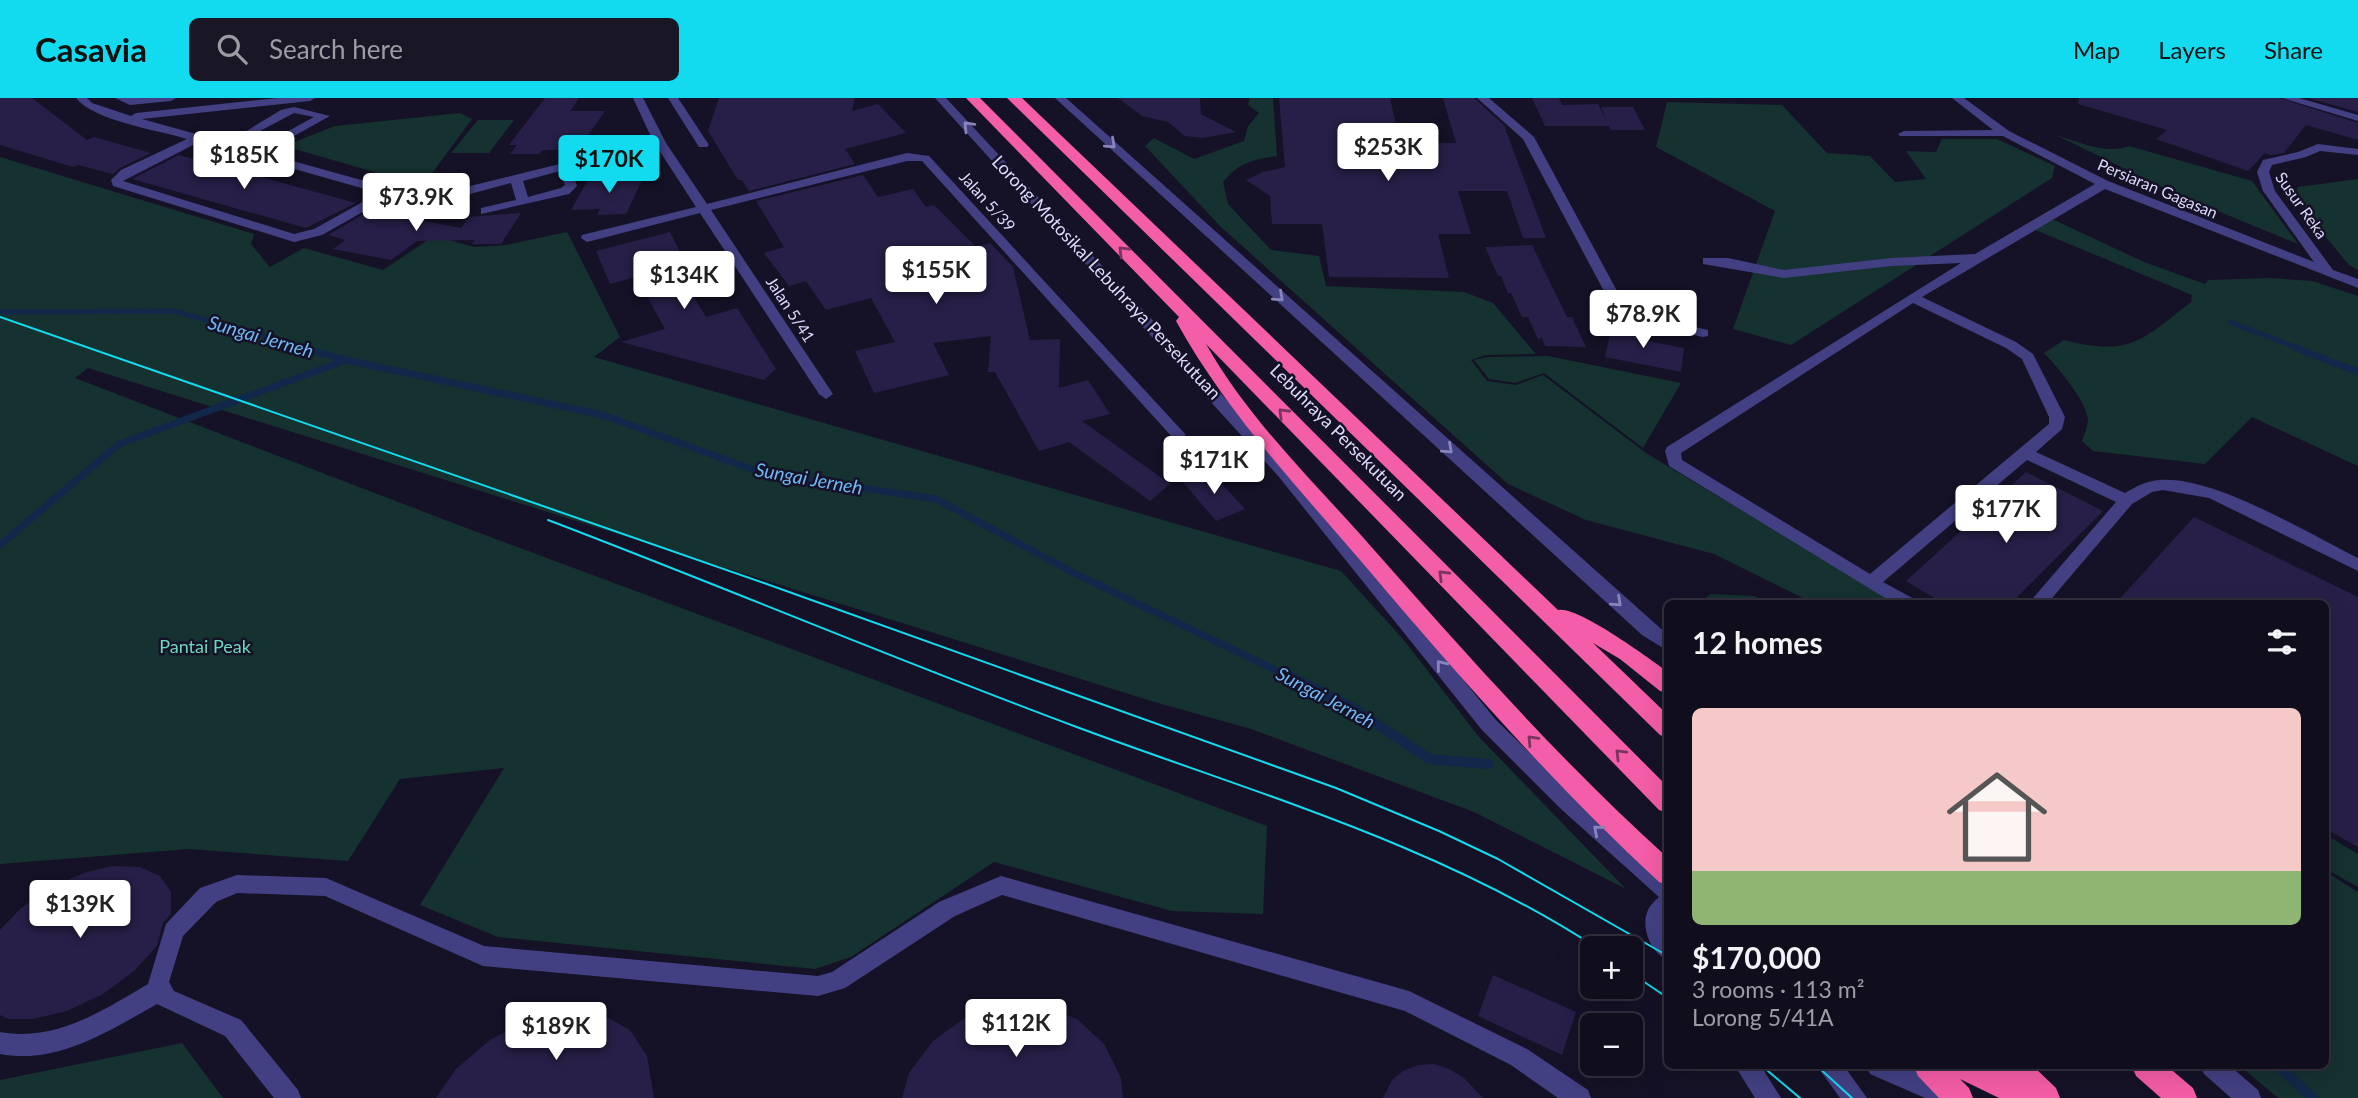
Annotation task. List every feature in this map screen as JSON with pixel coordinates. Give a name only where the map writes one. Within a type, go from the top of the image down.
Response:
[{"type":"highway","name":"Lebuhraya Persekutuan","points":[[973,98],[1664,799]]},
{"type":"highway","name":"Lebuhraya Persekutuan","points":[[1014,98],[1664,725]]},
{"type":"highway","points":[[1175,303],[1205,361],[1286,462],[1461,665],[1612,824],[1664,870]]},
{"type":"highway","points":[[1534,599],[1628,653],[1664,682]]},
{"type":"highway","points":[[1931,1069],[1959,1098]]},
{"type":"highway","points":[[1970,1069],[2030,1098]]},
{"type":"highway","points":[[2016,1069],[2046,1098]]},
{"type":"highway","points":[[2150,1069],[2171,1083]]},
{"type":"street","points":[[81,98],[88,105],[126,117],[388,191],[429,193],[470,190],[660,143]]},
{"type":"street","points":[[120,98],[130,102],[171,98]]},
{"type":"street","points":[[126,117],[310,98]]},
{"type":"street","name":"Lorong Motosikal Lebuhraya Persekutuan","points":[[940,98],[1285,473],[1489,725],[1568,803],[1664,887]]},
{"type":"street","points":[[1060,98],[1637,621],[1664,641]]},
{"type":"street","points":[[1482,98],[1528,137],[1619,307],[1641,319],[1703,333]]},
{"type":"street","name":"Persiaran Gagasan","points":[[1957,98],[2005,133],[2104,184],[2358,284]]},
{"type":"street","points":[[2287,98],[2358,118]]},
{"type":"street","points":[[640,102],[674,99],[703,145]]},
{"type":"street","name":"Jalan 5/41","points":[[640,102],[660,143],[826,394]]},
{"type":"street","points":[[261,155],[324,116],[306,111],[285,112],[249,133],[283,139]]},
{"type":"street","points":[[1904,134],[2005,133]]},
{"type":"street","points":[[200,137],[125,173],[117,183],[293,238],[318,232],[388,191]]},
{"type":"street","name":"Susur Reka","points":[[2329,273],[2269,191],[2263,172],[2267,163],[2302,155],[2318,148],[2358,152]]},
{"type":"street","name":"Jalan 5/39","points":[[704,208],[907,157],[925,158],[1178,435]]},
{"type":"street","points":[[485,211],[568,189],[571,184],[564,167]]},
{"type":"street","points":[[516,179],[523,202]]},
{"type":"street","points":[[1903,600],[1675,462],[1673,452],[1912,297],[2104,184]]},
{"type":"street","points":[[587,238],[704,208]]},
{"type":"street","points":[[1708,261],[1743,264],[1784,274],[1891,262],[1978,258]]},
{"type":"street","points":[[1871,583],[2057,426],[2057,416],[2028,357],[2011,345],[1912,297]]},
{"type":"street","points":[[1178,354],[1205,361]]},
{"type":"street","points":[[2024,452],[2126,500]]},
{"type":"street","points":[[2040,600],[2126,500],[2148,486],[2163,485],[2213,493],[2358,565]]},
{"type":"street","points":[[289,1098],[233,1028],[166,999],[158,982],[174,931],[208,895],[237,884],[326,887],[483,956],[818,986],[837,981],[947,909],[1001,885],[1409,1002],[1519,1057],[1579,1098]]},
{"type":"street","points":[[1664,906],[1657,914],[1658,936],[1664,944]]},
{"type":"street","points":[[0,1043],[31,1046],[57,1041],[162,989]]},
{"type":"street","points":[[1749,1069],[1769,1098]]},
{"type":"street","points":[[1831,1069],[1855,1098]]},
{"type":"street","points":[[1885,1069],[1953,1098]]},
{"type":"street","points":[[2215,1069],[2249,1098]]},
{"type":"green space","points":[[1250,98],[1273,98],[1277,156],[1247,163],[1223,182],[1228,204],[1271,250],[1319,256],[1326,286],[1464,292],[1493,303],[1536,354],[1486,355],[1471,360],[1487,381],[1516,385],[1543,375],[1646,453],[1890,600],[1807,600],[1714,554],[1586,520],[1508,484],[1221,227],[1145,146],[1154,138],[1194,159],[1244,141],[1248,126],[1259,113],[1248,105]]},
{"type":"green space","points":[[1667,102],[1782,105],[1827,153],[1870,156],[1895,182],[1926,179],[1906,151],[1936,152],[1942,139],[1997,139],[2055,166],[2052,178],[1791,345],[1733,329],[1775,211],[1656,147]]},
{"type":"green space","points":[[460,113],[472,119],[430,176],[409,182],[284,146],[335,126]]},
{"type":"green space","points":[[478,120],[514,120],[489,153],[451,153]]},
{"type":"green space","points":[[2056,135],[2102,148],[2129,146],[2252,181],[2298,244],[2174,193]]},
{"type":"green space","name":"Pantai Peak","points":[[0,157],[254,234],[251,244],[270,267],[304,248],[383,270],[434,236],[474,247],[506,245],[567,232],[620,337],[594,357],[1341,571],[1403,639],[1479,737],[1626,889],[1474,812],[1251,729],[1151,701],[88,368],[75,378],[461,526],[1267,826],[1263,914],[1172,911],[994,862],[851,957],[815,969],[498,937],[420,905],[504,768],[400,779],[348,861],[189,849],[0,864]]},
{"type":"green space","points":[[2358,179],[2358,270],[2349,265],[2297,202],[2295,194],[2298,187]]},
{"type":"green space","points":[[2050,218],[2144,262],[2205,284],[2208,280],[2269,278],[2312,281],[2358,296],[2358,466],[2252,417],[2205,464],[2093,451],[2082,441],[2088,419],[2082,403],[2044,353],[2064,340],[2105,347],[2134,342],[2191,302],[2192,295],[2033,229]]},
{"type":"green space","points":[[1548,356],[1681,383],[1643,448],[1544,373],[1515,383],[1489,379],[1474,360],[1488,357]]},
{"type":"green space","points":[[1711,594],[1754,596],[1762,600],[1703,600]]},
{"type":"green space","points":[[2329,837],[2358,854],[2358,887],[2329,871]]},
{"type":"green space","points":[[2329,874],[2358,892],[2358,1098],[2278,1098],[2244,1069],[2329,1069]]},
{"type":"green space","points":[[182,1043],[223,1098],[0,1098],[0,1080]]},
{"type":"building","points":[[0,98],[32,98],[87,140],[94,137],[151,153],[113,174],[78,165],[73,167],[0,145]]},
{"type":"building","points":[[545,98],[579,98],[570,111],[605,111],[578,150],[542,150],[539,154],[510,154],[517,145],[509,145]]},
{"type":"building","points":[[719,98],[855,98],[852,111],[878,104],[906,133],[845,149],[855,164],[749,191],[742,180],[738,180],[708,131]]},
{"type":"building","points":[[1118,98],[1200,98],[1201,114],[1236,132],[1203,138],[1185,136],[1168,122],[1142,116]]},
{"type":"building","points":[[1279,98],[1390,98],[1400,143],[1456,143],[1443,98],[1474,98],[1504,125],[1546,238],[1523,238],[1507,191],[1458,191],[1471,234],[1438,234],[1449,278],[1329,277],[1322,224],[1272,224],[1270,196],[1246,180],[1263,172],[1285,167]]},
{"type":"building","points":[[1532,98],[1559,98],[1562,105],[1598,104],[1607,121],[1601,107],[1633,107],[1645,130],[1611,130],[1609,126],[1545,126]]},
{"type":"building","points":[[2079,98],[2279,98],[2358,123],[2358,140],[2306,125],[2284,153],[2265,153],[2248,171],[2156,139],[2167,130],[2078,104]]},
{"type":"building","points":[[2308,98],[2358,98],[2358,112]]},
{"type":"building","points":[[179,155],[356,203],[306,228],[132,179]]},
{"type":"building","points":[[863,175],[878,197],[913,189],[926,207],[934,205],[976,247],[990,243],[1013,267],[1030,340],[1060,339],[1059,388],[1088,380],[1110,414],[1082,421],[1170,484],[1150,501],[1069,442],[1039,451],[995,372],[988,372],[991,336],[933,343],[949,375],[874,393],[855,351],[895,342],[871,298],[826,310],[806,281],[789,286],[764,253],[784,247],[756,201]]},
{"type":"building","points":[[644,176],[626,214],[597,215],[600,209],[571,210],[589,178]]},
{"type":"building","points":[[369,211],[461,228],[469,217],[521,213],[501,244],[472,244],[475,240],[417,241],[391,260],[333,249],[345,240],[328,235]]},
{"type":"building","points":[[670,232],[686,264],[676,267],[706,317],[737,308],[776,369],[764,380],[621,342],[665,329],[636,277],[610,284],[596,251]]},
{"type":"building","points":[[1532,245],[1567,317],[1572,317],[1586,347],[1545,346],[1542,338],[1538,339],[1528,317],[1522,317],[1485,247]]},
{"type":"building","points":[[1620,324],[1639,331],[1637,339],[1684,348],[1681,372],[1605,357],[1610,334]]},
{"type":"building","points":[[1211,472],[1245,509],[1216,521],[1183,482]]},
{"type":"building","points":[[2026,472],[2103,511],[2014,600],[1937,600],[1906,581]]},
{"type":"building","points":[[2194,517],[2358,597],[2358,847],[2329,831],[2329,600],[2119,600]]},
{"type":"building","points":[[112,866],[140,867],[160,876],[171,892],[171,914],[163,923],[157,946],[134,971],[103,994],[67,1011],[33,1019],[9,1019],[0,1015],[0,930],[21,908],[51,887],[84,873]]},
{"type":"building","points":[[1493,975],[1576,1012],[1562,1055],[1478,1016]]},
{"type":"building","points":[[1002,1005],[1044,1006],[1077,1019],[1104,1044],[1121,1078],[1123,1098],[902,1098],[909,1073],[933,1041],[966,1017]]},
{"type":"building","points":[[566,1011],[601,1014],[630,1030],[647,1056],[654,1098],[436,1098],[456,1069],[490,1040],[528,1020]]},
{"type":"building","points":[[1434,1064],[1464,1078],[1483,1098],[1383,1098],[1392,1080],[1403,1071],[1418,1065]]},
{"type":"waterway","name":"Sungai Jerneh","points":[[0,312],[174,311],[309,349]]},
{"type":"waterway","points":[[2230,322],[2300,349]]},
{"type":"waterway","name":"Sungai Jerneh","points":[[303,348],[346,360]]},
{"type":"waterway","points":[[2296,348],[2358,372]]},
{"type":"waterway","points":[[0,545],[119,444],[346,360]]},
{"type":"waterway","name":"Sungai Jerneh","points":[[346,360],[603,415],[762,473],[936,499],[1076,574],[1286,675]]},
{"type":"waterway","name":"Sungai Jerneh","points":[[1283,673],[1348,705],[1429,759],[1489,764]]},
{"type":"waterway","name":"Sungai Jerneh","points":[[2281,1069],[2313,1098]]},
{"type":"tram line","points":[[0,317],[764,583],[1336,788],[1498,859],[1664,954]]},
{"type":"tram line","points":[[548,520],[1008,701],[1408,849],[1536,911],[1580,938]]},
{"type":"tram line","points":[[1643,981],[1664,995]]},
{"type":"tram line","points":[[1766,1069],[1800,1098]]},
{"type":"tram line","points":[[1820,1069],[1852,1098]]}]
